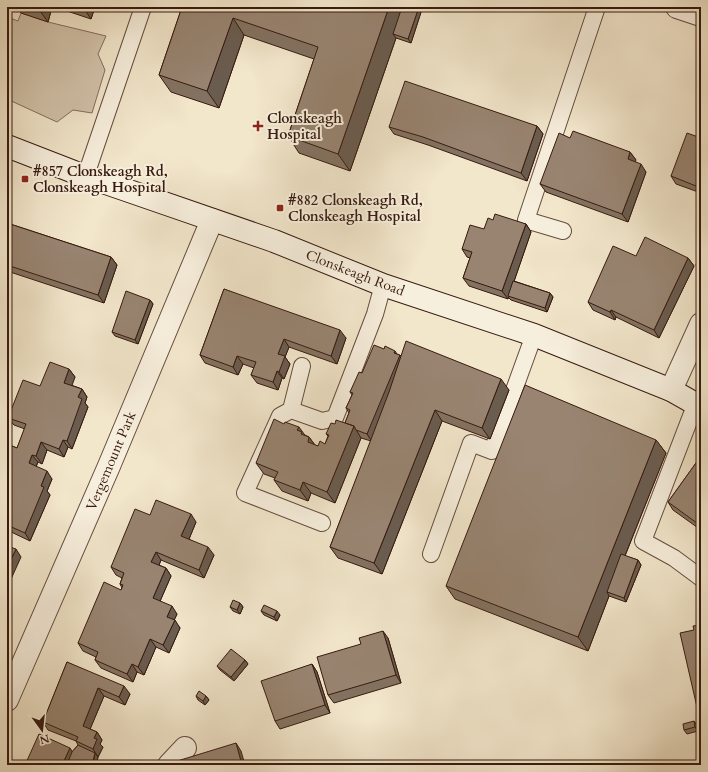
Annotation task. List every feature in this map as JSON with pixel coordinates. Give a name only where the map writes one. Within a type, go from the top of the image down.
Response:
[{"type":"main road","points":[[677,7],[701,15]]},
{"type":"main road","name":"Clonskeagh Road","points":[[7,146],[274,241],[383,286],[534,335],[670,390],[698,405]]},
{"type":"main road","name":"Vergemount Park","points":[[7,700],[110,466],[212,220]]},
{"type":"main road","points":[[670,390],[701,324]]},
{"type":"main road","points":[[169,765],[185,748]]},
{"type":"lane","points":[[86,175],[143,7]]},
{"type":"lane","points":[[563,231],[526,220],[597,7]]},
{"type":"lane","points":[[291,410],[322,421],[335,418],[375,314],[383,286]]},
{"type":"lane","points":[[431,554],[471,443],[492,451],[534,335]]},
{"type":"lane","points":[[302,366],[291,410],[280,416],[246,493],[322,523]]},
{"type":"lane","points":[[698,405],[643,541],[674,558],[701,578]]},
{"type":"shaded area","points":[[21,13],[48,22],[106,36],[98,54],[105,70],[92,113],[73,110],[57,122],[7,99],[7,17],[18,21]]},
{"type":"building","points":[[182,7],[389,7],[338,154],[288,136],[318,47],[233,18],[207,91],[159,75]]},
{"type":"building","points":[[402,7],[419,7],[408,39],[393,34]]},
{"type":"building","points":[[405,81],[537,126],[521,173],[423,137],[389,127]]},
{"type":"building","points":[[573,131],[630,152],[628,159],[641,164],[622,214],[540,184],[559,133],[570,138]]},
{"type":"building","points":[[687,133],[701,138],[701,188],[671,176]]},
{"type":"building","points":[[495,214],[526,224],[502,291],[463,278],[472,252],[462,249],[470,225],[484,229],[488,218],[493,220]]},
{"type":"building","points":[[7,223],[111,257],[98,295],[7,265]]},
{"type":"building","points":[[645,237],[688,258],[654,330],[611,310],[610,312],[588,302],[613,246],[636,256]]},
{"type":"building","points":[[701,254],[701,267],[696,265]]},
{"type":"building","points":[[513,281],[550,293],[545,308],[508,296]]},
{"type":"building","points":[[224,289],[340,330],[331,356],[284,339],[278,354],[285,356],[279,372],[277,371],[273,382],[251,375],[256,362],[237,356],[233,367],[200,355]]},
{"type":"building","points":[[126,291],[150,300],[135,340],[112,332]]},
{"type":"building","points":[[406,341],[501,379],[482,428],[435,410],[374,563],[330,547],[389,392]]},
{"type":"building","points":[[374,345],[384,349],[385,346],[395,351],[394,353],[400,355],[367,434],[356,430],[354,426],[345,423],[350,410],[346,408],[353,393],[350,392],[359,372],[362,373]]},
{"type":"building","points":[[50,362],[69,369],[64,383],[82,389],[78,397],[82,399],[67,441],[63,440],[59,449],[41,442],[36,456],[32,455],[29,463],[47,471],[41,486],[44,487],[25,533],[7,525],[7,473],[10,468],[7,466],[7,444],[17,448],[26,424],[8,418],[23,380],[40,386]]},
{"type":"building","points":[[525,385],[656,440],[578,637],[446,586]]},
{"type":"building","points":[[274,419],[284,424],[285,422],[299,427],[297,430],[302,432],[301,434],[309,437],[308,442],[318,446],[320,441],[325,444],[329,435],[326,434],[331,423],[335,424],[336,420],[354,426],[327,492],[303,482],[300,490],[274,480],[278,472],[256,463]]},
{"type":"building","points":[[701,456],[701,526],[668,502]]},
{"type":"building","points":[[156,500],[191,514],[181,536],[208,547],[199,570],[156,552],[151,562],[166,568],[153,598],[172,606],[167,617],[175,620],[163,645],[150,639],[138,667],[132,664],[127,674],[95,660],[98,652],[78,643],[104,582],[121,590],[123,585],[120,584],[124,573],[111,567],[135,509],[150,515]]},
{"type":"building","points":[[7,546],[16,549],[7,568]]},
{"type":"building","points":[[621,554],[638,560],[624,598],[607,592]]},
{"type":"building","points":[[233,600],[240,603],[237,610],[230,607]]},
{"type":"building","points":[[264,605],[277,611],[274,617],[261,611]]},
{"type":"building","points":[[701,625],[701,716],[699,716],[680,633],[694,630],[693,626]]},
{"type":"building","points":[[383,631],[396,675],[328,695],[317,657],[361,644],[359,638]]},
{"type":"building","points":[[231,649],[245,660],[231,677],[217,666]]},
{"type":"building","points":[[67,662],[124,686],[119,697],[98,688],[83,726],[97,732],[94,738],[97,739],[93,749],[76,741],[78,737],[43,722]]},
{"type":"building","points":[[312,664],[325,705],[275,721],[261,681]]},
{"type":"building","points":[[199,691],[206,696],[203,701],[196,696]]},
{"type":"building","points":[[694,721],[695,727],[684,730],[683,724]]},
{"type":"building","points":[[39,734],[70,748],[62,765],[25,765]]},
{"type":"building","points":[[236,743],[242,765],[175,765],[174,762]]},
{"type":"building","points":[[78,745],[95,753],[92,765],[87,762],[86,765],[75,765],[68,762],[72,752]]},
{"type":"place","name":"Clonskeagh Hospital","points":[[258,126]]},
{"type":"place","name":"#857 Clonskeagh Rd, Clonskeagh Hospital","points":[[25,179]]},
{"type":"place","name":"#882 Clonskeagh Rd, Clonskeagh Hospital","points":[[280,208]]}]
